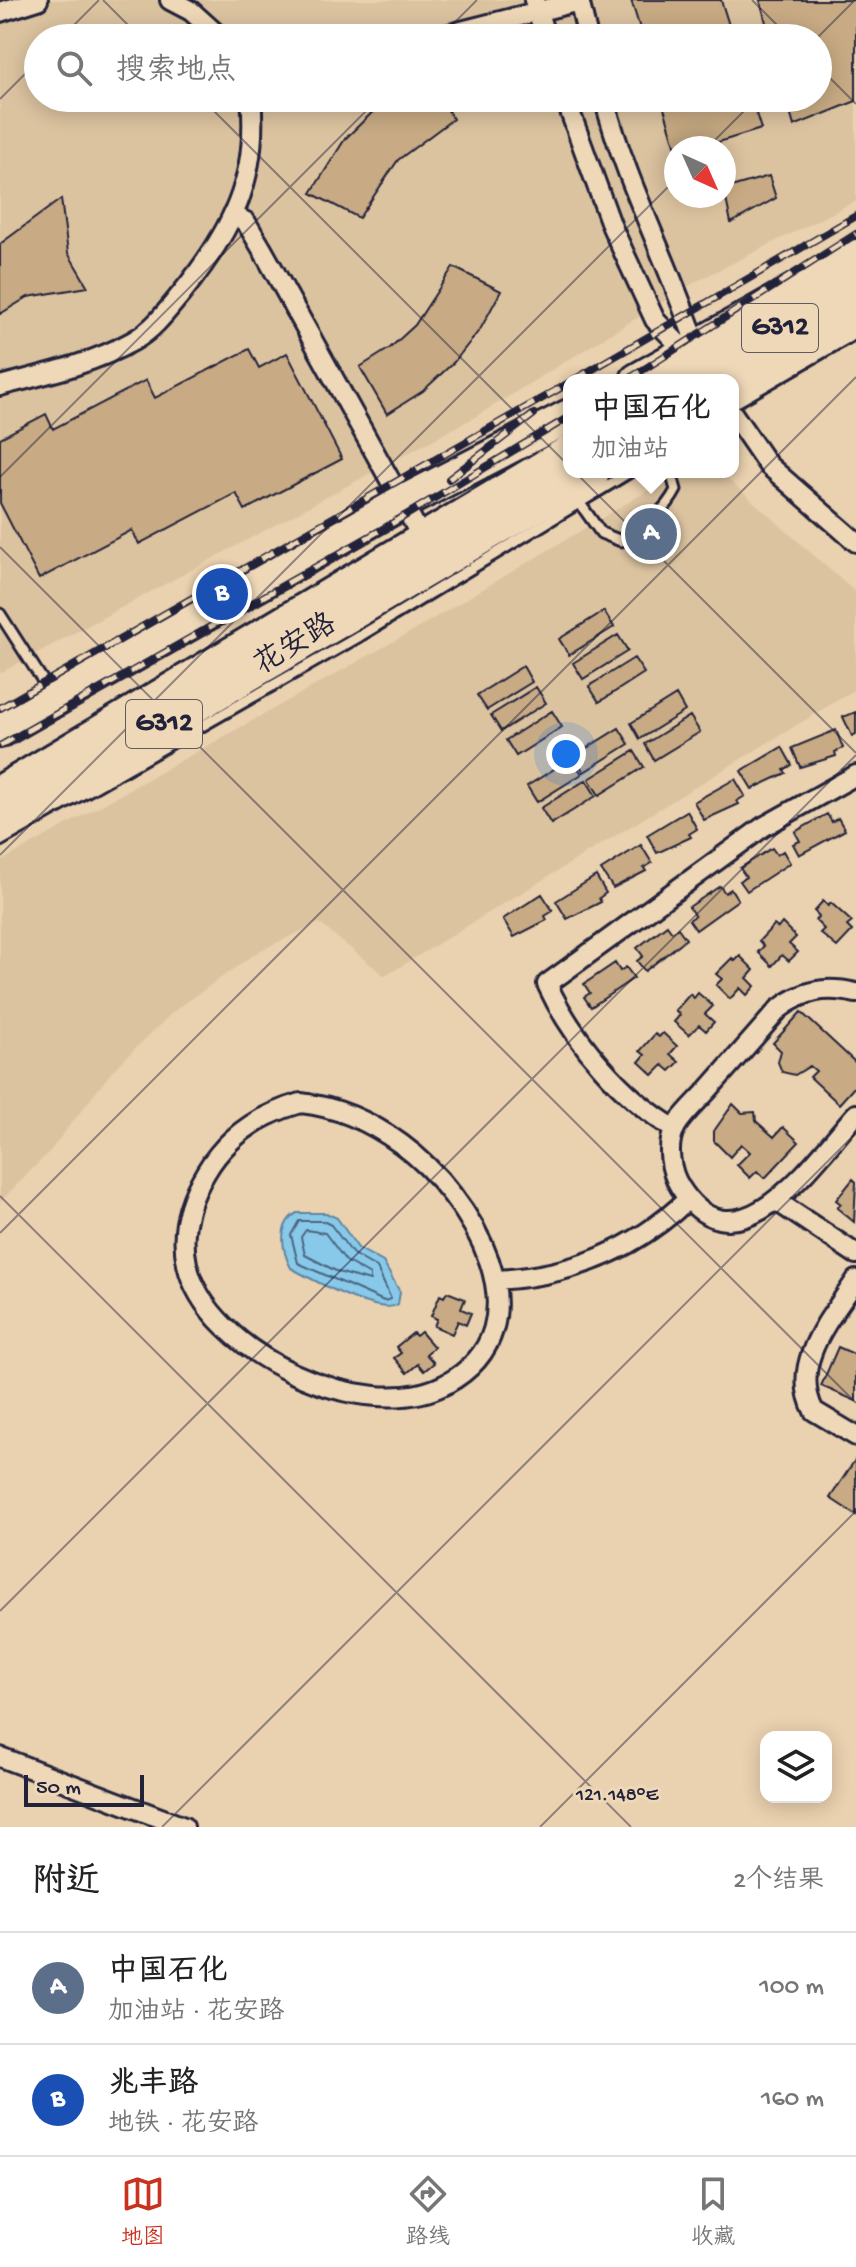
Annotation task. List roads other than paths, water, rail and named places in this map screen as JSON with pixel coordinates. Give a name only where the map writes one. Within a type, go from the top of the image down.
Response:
[{"type":"highway","points":[[661,374],[697,365],[856,256]]},
{"type":"highway","name":"G312","points":[[697,365],[856,285]]},
{"type":"highway","name":"G312","points":[[739,388],[856,320]]},
{"type":"highway","points":[[2,726],[55,700],[403,502],[563,419]]},
{"type":"highway","name":"花安路","points":[[0,792],[563,456]]},
{"type":"highway","name":"花安路","points":[[0,821],[583,478]]},
{"type":"street","points":[[0,12],[38,0]]},
{"type":"street","points":[[170,0],[191,11],[205,24]]},
{"type":"street","points":[[478,24],[535,6],[579,0],[585,24]]},
{"type":"street","points":[[0,386],[102,356],[137,339],[179,296],[235,216],[249,170],[253,112]]},
{"type":"street","points":[[570,112],[585,159],[629,267],[655,320],[697,365]]},
{"type":"street","points":[[609,112],[637,200],[682,300],[697,365]]},
{"type":"street","points":[[235,216],[246,222],[262,249],[421,536]]},
{"type":"street","points":[[739,423],[768,465],[856,542]]},
{"type":"street","points":[[675,1129],[651,1115],[587,1047],[558,1009],[547,984],[763,827],[856,775]]},
{"type":"street","points":[[856,993],[817,989],[798,994],[779,1009],[675,1129],[671,1163],[688,1199],[718,1217],[736,1219],[765,1211],[778,1202],[856,1114]]},
{"type":"street","points":[[301,1103],[322,1105],[367,1122],[425,1163],[466,1215],[486,1249],[496,1280],[493,1327],[467,1368],[449,1382],[409,1397],[359,1395],[284,1368],[246,1344],[220,1322],[198,1293],[187,1268],[184,1245],[187,1217],[194,1191],[232,1138],[282,1108],[301,1103]]},
{"type":"street","points":[[496,1280],[543,1275],[596,1261],[654,1228],[688,1199]]},
{"type":"street","points":[[778,1202],[856,1254]]},
{"type":"street","points":[[856,1280],[812,1351],[805,1385],[814,1411],[856,1436]]},
{"type":"street","points":[[0,1757],[184,1827]]},
{"type":"lane","points":[[0,841],[360,636],[620,478]]},
{"type":"lane","points":[[579,502],[601,533],[621,541],[651,522],[669,503],[676,490],[673,478]]},
{"type":"lane","points":[[0,614],[55,700]]},
{"type":"water","points":[[297,1213],[326,1213],[337,1218],[358,1248],[383,1262],[400,1292],[398,1304],[389,1307],[362,1301],[291,1268],[283,1238],[286,1224]]},
{"type":"railway","points":[[584,374],[856,216]]},
{"type":"railway","points":[[636,374],[856,234]]},
{"type":"railway","points":[[0,708],[563,386]]},
{"type":"railway","points":[[449,479],[534,414]]},
{"type":"railway","points":[[0,746],[388,526],[563,421]]},
{"type":"place","name":"中国石化","points":[[651,534]]},
{"type":"place","name":"兆丰路","points":[[222,594]]}]
